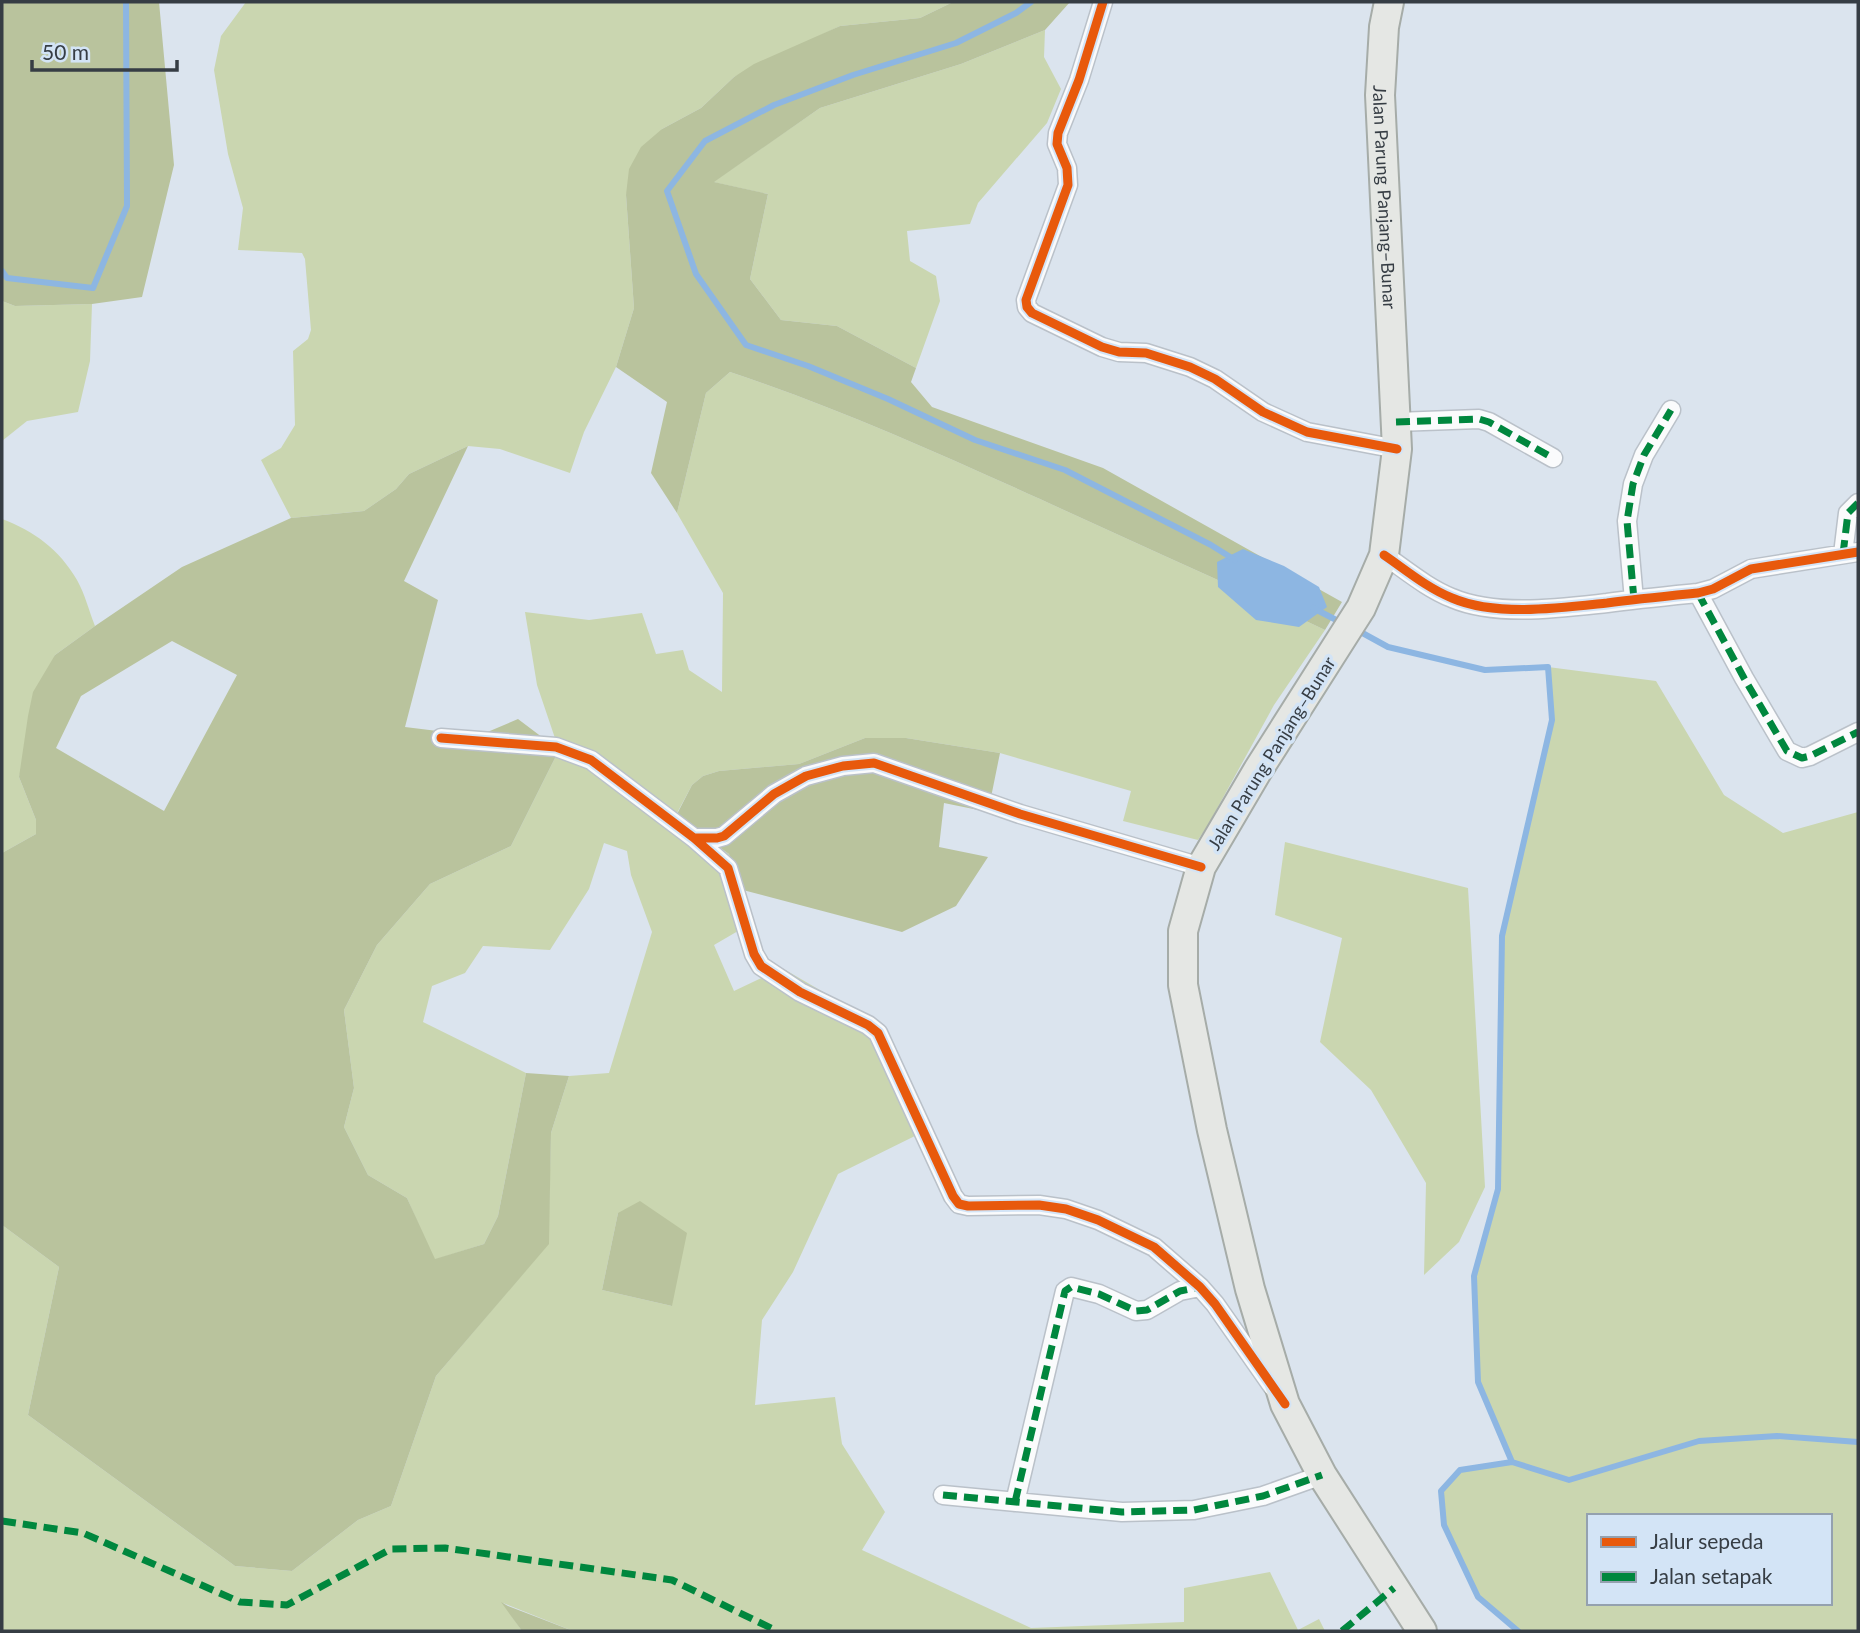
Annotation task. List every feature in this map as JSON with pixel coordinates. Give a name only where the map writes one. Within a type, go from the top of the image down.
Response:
[{"type":"main road","name":"Jalan Parung Panjang–Bunar","points":[[1389,2],[1384,27],[1380,95],[1397,436],[1384,555],[1361,608],[1258,770],[1201,867],[1183,931],[1182,985],[1212,1130],[1250,1289],[1285,1404],[1322,1475],[1422,1631]]},
{"type":"street","points":[[1102,2],[1079,80],[1058,133],[1057,144],[1067,168],[1068,185],[1026,300],[1032,313],[1102,347],[1119,352],[1146,353],[1190,367],[1215,379],[1263,412],[1307,432],[1397,436],[1479,419],[1553,458]]},
{"type":"street","points":[[1634,600],[1627,520],[1633,484],[1644,455],[1671,410]]},
{"type":"street","points":[[1384,555],[1424,584],[1452,599],[1476,606],[1552,608],[1698,593],[1713,589],[1751,569],[1851,553],[1848,513],[1858,503]]},
{"type":"street","points":[[1698,593],[1787,751],[1802,758],[1810,756],[1858,732]]},
{"type":"street","points":[[442,738],[556,747],[592,760],[694,838],[728,868],[754,954],[761,966],[800,992],[868,1025],[878,1033],[953,1196],[960,1204],[1039,1205],[1066,1209],[1098,1220],[1154,1247],[1200,1287],[1215,1304],[1285,1404]]},
{"type":"street","points":[[694,838],[723,836],[774,794],[806,776],[843,765],[874,763],[1020,814],[1201,867]]},
{"type":"street","points":[[1015,1502],[1065,1291],[1071,1287],[1099,1294],[1136,1311],[1147,1310],[1180,1291],[1200,1287]]},
{"type":"street","points":[[943,1495],[1122,1512],[1194,1510],[1262,1496],[1322,1475]]},
{"type":"green space","points":[[2,2],[159,2],[174,165],[142,297],[92,304],[15,306],[2,301]]},
{"type":"green space","points":[[246,2],[953,2],[920,18],[840,26],[734,77],[701,108],[662,129],[626,195],[634,308],[616,367],[584,432],[570,473],[500,449],[468,446],[409,474],[396,489],[364,511],[291,518],[261,460],[281,448],[295,425],[293,351],[308,339],[311,330],[305,259],[302,253],[238,250],[243,208],[228,154],[214,70],[221,36]]},
{"type":"green space","points":[[953,2],[1070,2],[1045,30],[961,64],[820,108],[714,182],[768,194],[750,279],[781,320],[837,326],[916,368],[911,382],[932,407],[1103,468],[1342,602],[1325,630],[925,448],[848,415],[730,372],[706,393],[677,513],[651,473],[667,402],[616,367],[634,308],[626,195],[629,169],[641,147],[662,129],[701,108],[734,77],[754,64],[840,26],[920,18]]},
{"type":"green space","points":[[1045,30],[1044,57],[1061,89],[1047,123],[978,203],[970,224],[907,231],[910,261],[936,276],[940,301],[916,368],[837,326],[781,320],[750,279],[768,194],[713,182],[820,108],[961,64]]},
{"type":"green space","points":[[2,301],[15,306],[92,304],[90,361],[78,412],[27,421],[2,441]]},
{"type":"green space","points":[[730,372],[809,400],[963,465],[1325,630],[1274,705],[1198,840],[1123,821],[1131,791],[1000,753],[906,738],[865,738],[799,764],[719,771],[703,776],[692,785],[676,815],[729,854],[750,924],[714,945],[734,991],[782,968],[873,1021],[925,1131],[838,1174],[793,1272],[762,1320],[755,1405],[835,1397],[842,1444],[885,1512],[862,1550],[1031,1628],[1184,1622],[1184,1588],[1270,1572],[1298,1630],[1319,1619],[1325,1631],[573,1631],[503,1603],[522,1631],[2,1631],[2,1225],[59,1267],[28,1415],[235,1566],[292,1571],[358,1520],[391,1506],[436,1376],[548,1244],[551,1133],[569,1076],[609,1073],[652,932],[631,875],[627,851],[604,843],[589,889],[550,950],[483,946],[465,973],[432,986],[423,1022],[526,1073],[498,1216],[484,1244],[434,1260],[407,1198],[368,1175],[344,1127],[354,1088],[344,1010],[377,945],[430,884],[511,846],[559,750],[537,685],[525,612],[589,620],[642,613],[656,654],[683,650],[689,670],[722,692],[723,593],[677,513],[706,393]],"holes":[[[618,1213],[672,1306],[602,1290]]]},
{"type":"green space","points":[[468,446],[404,581],[438,600],[405,727],[478,736],[518,719],[559,750],[511,846],[430,884],[377,945],[344,1010],[354,1088],[344,1127],[368,1175],[407,1198],[435,1259],[484,1244],[498,1216],[526,1073],[569,1076],[551,1133],[549,1244],[436,1376],[391,1506],[358,1520],[292,1571],[235,1566],[28,1415],[59,1267],[2,1225],[2,853],[36,834],[36,820],[19,777],[33,692],[55,655],[182,567],[291,518],[364,511],[396,489],[409,474]],"holes":[[[172,641],[237,675],[164,811],[56,748],[81,696]]]},
{"type":"green space","points":[[2,519],[35,535],[62,559],[80,585],[95,626],[55,655],[19,777],[36,820],[36,834],[2,853]]},
{"type":"green space","points":[[1548,667],[1656,681],[1724,795],[1783,833],[1858,812],[1858,1631],[1518,1631],[1478,1597],[1444,1525],[1441,1491],[1460,1470],[1512,1462],[1478,1382],[1474,1276],[1498,1189],[1502,936],[1552,720]]},
{"type":"green space","points":[[865,738],[906,738],[1000,753],[988,812],[944,803],[939,847],[988,857],[956,906],[902,932],[739,889],[729,854],[676,816],[692,785],[703,776],[719,771],[799,764]]},
{"type":"green space","points":[[1285,842],[1468,888],[1485,1187],[1459,1242],[1424,1275],[1426,1183],[1371,1090],[1320,1042],[1342,938],[1275,915]]},
{"type":"green space","points":[[640,1201],[687,1233],[672,1306],[602,1290],[618,1213]]},
{"type":"green space","points":[[501,1602],[508,1606],[573,1631],[522,1631]]},
{"type":"water","points":[[1243,549],[1284,566],[1319,587],[1327,607],[1299,627],[1256,620],[1218,587],[1217,562]]},
{"type":"waterway","points":[[2,271],[7,278],[93,288],[127,206],[126,2]]},
{"type":"waterway","points":[[1031,2],[1016,13],[956,43],[853,75],[774,105],[705,141],[667,191],[696,274],[746,345],[808,366],[888,399],[975,440],[1065,470],[1235,560]]},
{"type":"waterway","points":[[1313,608],[1344,624]]},
{"type":"waterway","points":[[1357,630],[1388,647],[1485,670],[1548,667],[1552,720],[1502,936],[1498,1189],[1474,1276],[1478,1382],[1512,1462]]},
{"type":"waterway","points":[[1518,1631],[1478,1597],[1444,1525],[1441,1491],[1460,1470],[1512,1462],[1569,1480],[1699,1441],[1777,1436],[1858,1442]]},
{"type":"marked path","points":[[1634,600],[1627,521],[1633,484],[1644,455],[1671,410]]},
{"type":"marked path","points":[[1396,422],[1479,419],[1553,458]]},
{"type":"marked path","points":[[1843,554],[1848,513],[1858,503]]},
{"type":"marked path","points":[[1698,593],[1787,751],[1802,758],[1810,756],[1858,732]]},
{"type":"marked path","points":[[1015,1502],[1065,1291],[1071,1287],[1099,1294],[1136,1311],[1147,1310],[1180,1291],[1200,1287]]},
{"type":"marked path","points":[[943,1495],[1122,1512],[1194,1510],[1263,1496],[1322,1475]]},
{"type":"marked path","points":[[2,1521],[83,1533],[240,1602],[287,1605],[391,1549],[445,1548],[672,1580],[777,1631]]},
{"type":"marked path","points":[[1342,1631],[1394,1588]]},
{"type":"cycle path","points":[[1103,2],[1079,80],[1058,133],[1057,144],[1067,168],[1068,185],[1026,300],[1027,307],[1032,313],[1102,347],[1119,352],[1146,353],[1190,367],[1215,379],[1263,412],[1307,432],[1397,449]]},
{"type":"cycle path","points":[[1384,555],[1425,584],[1452,598],[1488,608],[1529,610],[1698,593],[1713,589],[1751,569],[1858,552]]},
{"type":"cycle path","points":[[441,738],[556,747],[591,760],[694,838],[728,868],[754,954],[761,966],[800,992],[868,1025],[878,1033],[959,1204],[1039,1205],[1066,1209],[1098,1220],[1154,1247],[1200,1287],[1215,1304],[1285,1404]]},
{"type":"cycle path","points":[[694,838],[724,836],[774,794],[806,776],[843,766],[874,763],[1020,814],[1201,867]]}]
